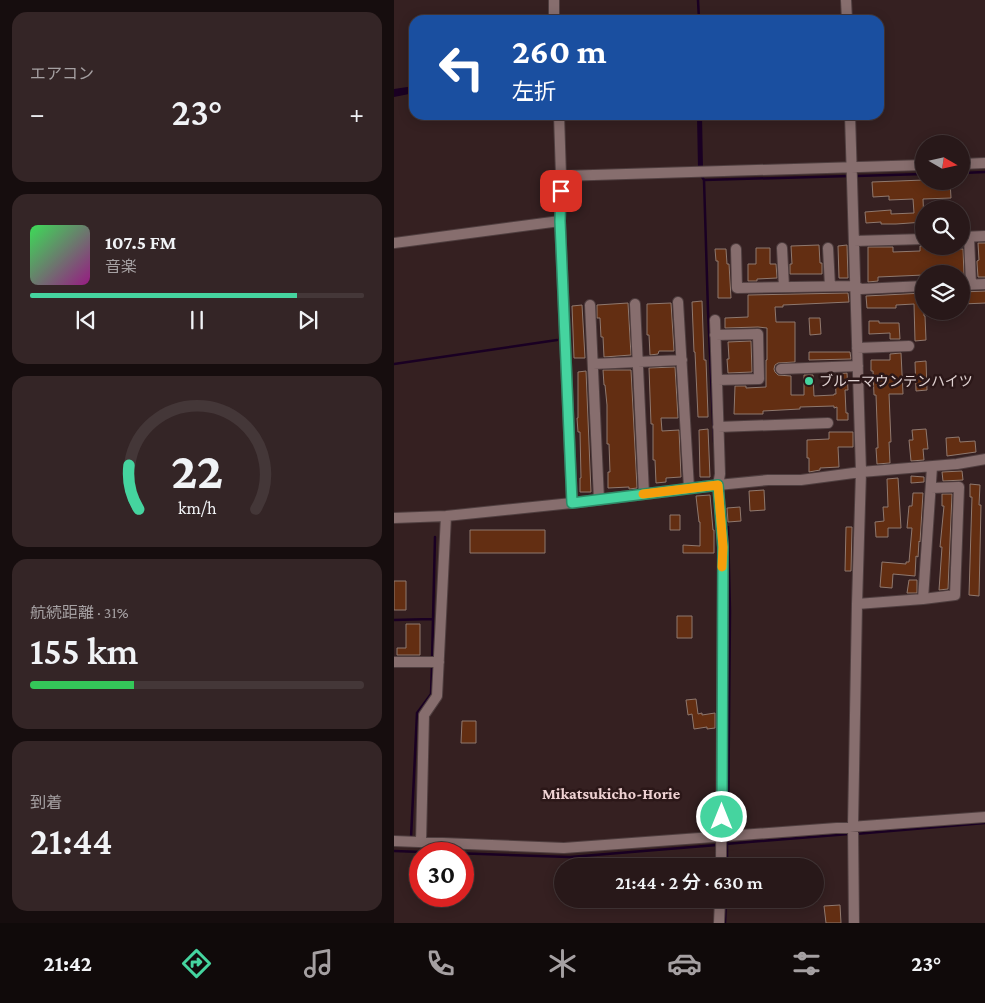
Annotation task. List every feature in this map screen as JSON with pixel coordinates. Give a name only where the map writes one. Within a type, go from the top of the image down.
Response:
[{"type":"street","points":[[554,0],[554,15]]},
{"type":"street","points":[[846,0],[847,15]]},
{"type":"street","points":[[559,120],[560,221],[572,503]]},
{"type":"street","points":[[850,120],[861,472],[853,826],[854,923]]},
{"type":"street","points":[[970,164],[985,163]]},
{"type":"street","points":[[561,176],[915,165]]},
{"type":"street","points":[[394,243],[560,221]]},
{"type":"street","points":[[970,237],[985,236]]},
{"type":"street","points":[[854,241],[915,239]]},
{"type":"street","points":[[782,248],[784,287]]},
{"type":"street","points":[[828,248],[830,286]]},
{"type":"street","points":[[736,249],[737,288],[855,286],[861,289],[915,286]]},
{"type":"street","points":[[970,285],[985,284]]},
{"type":"street","points":[[678,302],[689,488]]},
{"type":"street","points":[[635,304],[644,494]]},
{"type":"street","points":[[590,306],[599,500]]},
{"type":"street","points":[[715,320],[720,474],[718,485],[723,547],[727,836],[722,849],[721,858]]},
{"type":"street","points":[[715,335],[758,334],[759,378],[717,380]]},
{"type":"street","points":[[857,348],[910,346]]},
{"type":"street","points":[[593,364],[682,360]]},
{"type":"street","points":[[781,369],[858,366]]},
{"type":"street","points":[[718,428],[828,423]]},
{"type":"street","points":[[394,518],[446,516],[718,485],[768,480],[801,480],[861,472],[932,467],[985,459]]},
{"type":"street","points":[[923,599],[932,467]]},
{"type":"street","points":[[857,604],[955,595],[959,487],[931,488]]},
{"type":"street","points":[[420,842],[424,715],[437,696],[434,662],[446,516]]},
{"type":"street","points":[[394,662],[434,662]]},
{"type":"street","points":[[474,845],[564,848],[985,817]]},
{"type":"street","points":[[394,841],[409,842]]},
{"type":"street","points":[[719,923],[720,908]]},
{"type":"shaded area","points":[[409,87],[409,94],[394,97],[394,89]]},
{"type":"shaded area","points":[[697,120],[702,120],[703,169],[698,169]]},
{"type":"building","points":[[915,180],[915,190],[951,190],[951,198],[915,200],[915,223],[866,223],[865,212],[891,210],[891,214],[914,213],[913,199],[889,200],[889,196],[873,197],[872,182]]},
{"type":"building","points":[[978,243],[986,243],[986,277],[978,277]]},
{"type":"building","points":[[819,245],[822,274],[790,274],[790,264],[792,264],[791,246]]},
{"type":"building","points":[[847,245],[848,278],[839,278],[838,246]]},
{"type":"building","points":[[868,247],[893,247],[893,252],[915,251],[915,255],[963,255],[964,265],[915,265],[915,275],[878,277],[878,281],[868,282]]},
{"type":"building","points":[[756,248],[770,248],[770,264],[776,264],[777,278],[748,281],[748,264],[756,264]]},
{"type":"building","points":[[715,249],[726,249],[731,298],[718,298],[718,261],[716,261]]},
{"type":"building","points":[[986,291],[986,303],[970,304],[970,292]]},
{"type":"building","points":[[848,293],[849,302],[775,307],[776,322],[795,322],[795,362],[778,363],[774,369],[778,375],[791,376],[791,395],[804,395],[804,375],[813,375],[814,396],[834,395],[836,394],[835,374],[847,373],[848,390],[845,390],[848,420],[837,420],[837,407],[834,408],[834,406],[763,411],[763,414],[734,414],[735,386],[746,386],[746,388],[766,387],[767,328],[725,328],[725,318],[748,317],[748,295]]},
{"type":"building","points":[[915,293],[915,320],[925,320],[926,340],[915,341],[914,304],[896,305],[896,308],[867,308],[866,296]]},
{"type":"building","points":[[702,301],[708,417],[698,417],[694,352],[692,302]]},
{"type":"building","points":[[628,303],[631,355],[604,357],[600,318],[597,318],[597,305]]},
{"type":"building","points":[[671,303],[674,351],[659,351],[658,354],[650,355],[649,335],[647,335],[647,304]]},
{"type":"building","points":[[582,305],[585,358],[574,358],[572,306]]},
{"type":"building","points":[[809,318],[820,318],[821,334],[810,335]]},
{"type":"building","points":[[869,321],[899,323],[900,339],[890,339],[890,333],[869,334]]},
{"type":"building","points":[[751,341],[752,372],[728,373],[728,342]]},
{"type":"building","points":[[809,352],[850,352],[851,359],[809,360]]},
{"type":"building","points":[[901,353],[903,394],[889,394],[890,463],[877,464],[876,395],[874,395],[871,360],[890,360],[890,354]]},
{"type":"building","points":[[926,361],[927,390],[916,391],[915,362]]},
{"type":"building","points":[[675,367],[678,418],[661,418],[662,431],[679,430],[681,477],[666,478],[666,482],[656,483],[655,460],[653,460],[653,424],[651,424],[649,368]]},
{"type":"building","points":[[603,370],[631,370],[637,488],[608,488],[608,472],[610,472],[609,444],[607,444],[607,405]]},
{"type":"building","points":[[586,371],[591,492],[580,492],[580,432],[578,432],[577,418],[578,372]]},
{"type":"building","points":[[708,429],[710,477],[700,477],[699,430]]},
{"type":"building","points":[[926,429],[928,449],[923,449],[924,460],[911,461],[909,440],[913,440],[912,430]]},
{"type":"building","points":[[829,432],[853,432],[853,447],[838,447],[839,467],[820,468],[820,470],[809,472],[807,440],[829,439]]},
{"type":"building","points":[[959,437],[960,442],[975,441],[976,452],[947,456],[946,438]]},
{"type":"building","points":[[962,471],[963,480],[943,481],[942,472]]},
{"type":"building","points":[[911,476],[924,477],[924,482],[911,483]]},
{"type":"building","points":[[898,478],[901,528],[888,528],[888,537],[876,537],[875,522],[884,521],[883,507],[888,507],[887,479]]},
{"type":"building","points":[[970,484],[980,485],[979,596],[969,595],[972,497],[970,497]]},
{"type":"building","points":[[764,490],[765,510],[750,511],[749,491]]},
{"type":"building","points":[[913,493],[923,493],[920,542],[918,557],[916,556],[915,576],[893,574],[892,588],[880,587],[882,562],[906,564],[906,562],[909,562],[912,528],[907,528],[909,506],[912,506]]},
{"type":"building","points":[[942,494],[952,494],[948,589],[939,590],[942,547],[940,547],[944,506],[942,506]]},
{"type":"building","points":[[710,495],[714,530],[714,553],[683,553],[683,545],[700,546],[700,522],[696,496]]},
{"type":"building","points":[[740,507],[741,521],[728,522],[727,508]]},
{"type":"building","points":[[670,515],[680,515],[680,530],[670,530]]},
{"type":"building","points":[[846,527],[852,527],[851,571],[845,571]]},
{"type":"building","points":[[470,530],[545,530],[545,553],[470,553]]},
{"type":"building","points":[[909,580],[917,580],[917,593],[907,593]]},
{"type":"building","points":[[394,581],[406,581],[406,610],[394,610]]},
{"type":"building","points":[[677,616],[692,616],[692,638],[677,638]]},
{"type":"building","points":[[406,624],[420,624],[420,655],[397,655],[397,648],[406,648]]},
{"type":"building","points":[[696,699],[698,714],[715,713],[715,728],[694,729],[692,714],[688,715],[686,700]]},
{"type":"building","points":[[462,721],[476,721],[476,743],[461,743]]},
{"type":"building","points":[[840,905],[841,923],[826,923],[824,906]]},
{"type":"waterway","points":[[698,0],[699,15]]},
{"type":"waterway","points":[[970,173],[986,172]]},
{"type":"waterway","points":[[856,176],[915,174]]},
{"type":"waterway","points":[[701,175],[704,180],[850,176]]},
{"type":"waterway","points":[[704,180],[714,442]]},
{"type":"waterway","points":[[394,364],[557,340]]},
{"type":"waterway","points":[[728,527],[730,611],[728,832]]},
{"type":"waterway","points":[[432,660],[435,537]]},
{"type":"waterway","points":[[394,620],[432,619]]},
{"type":"waterway","points":[[411,838],[417,713],[431,694],[432,666]]},
{"type":"waterway","points":[[855,834],[986,823]]},
{"type":"waterway","points":[[725,844],[849,834]]},
{"type":"waterway","points":[[727,838],[727,858]]},
{"type":"waterway","points":[[394,851],[570,857],[717,845]]},
{"type":"waterway","points":[[725,923],[726,908]]},
{"type":"slow traffic","points":[[643,494],[718,485],[723,547],[722,567]]},
{"type":"place","name":"ブルーマウンテンハイツ","points":[[809,381]]},
{"type":"district","name":"Mikatsukicho-Horie","points":[[611,793]]},
{"type":"route","points":[[561,191],[560,221],[572,503],[718,485],[723,547],[722,817]]}]
